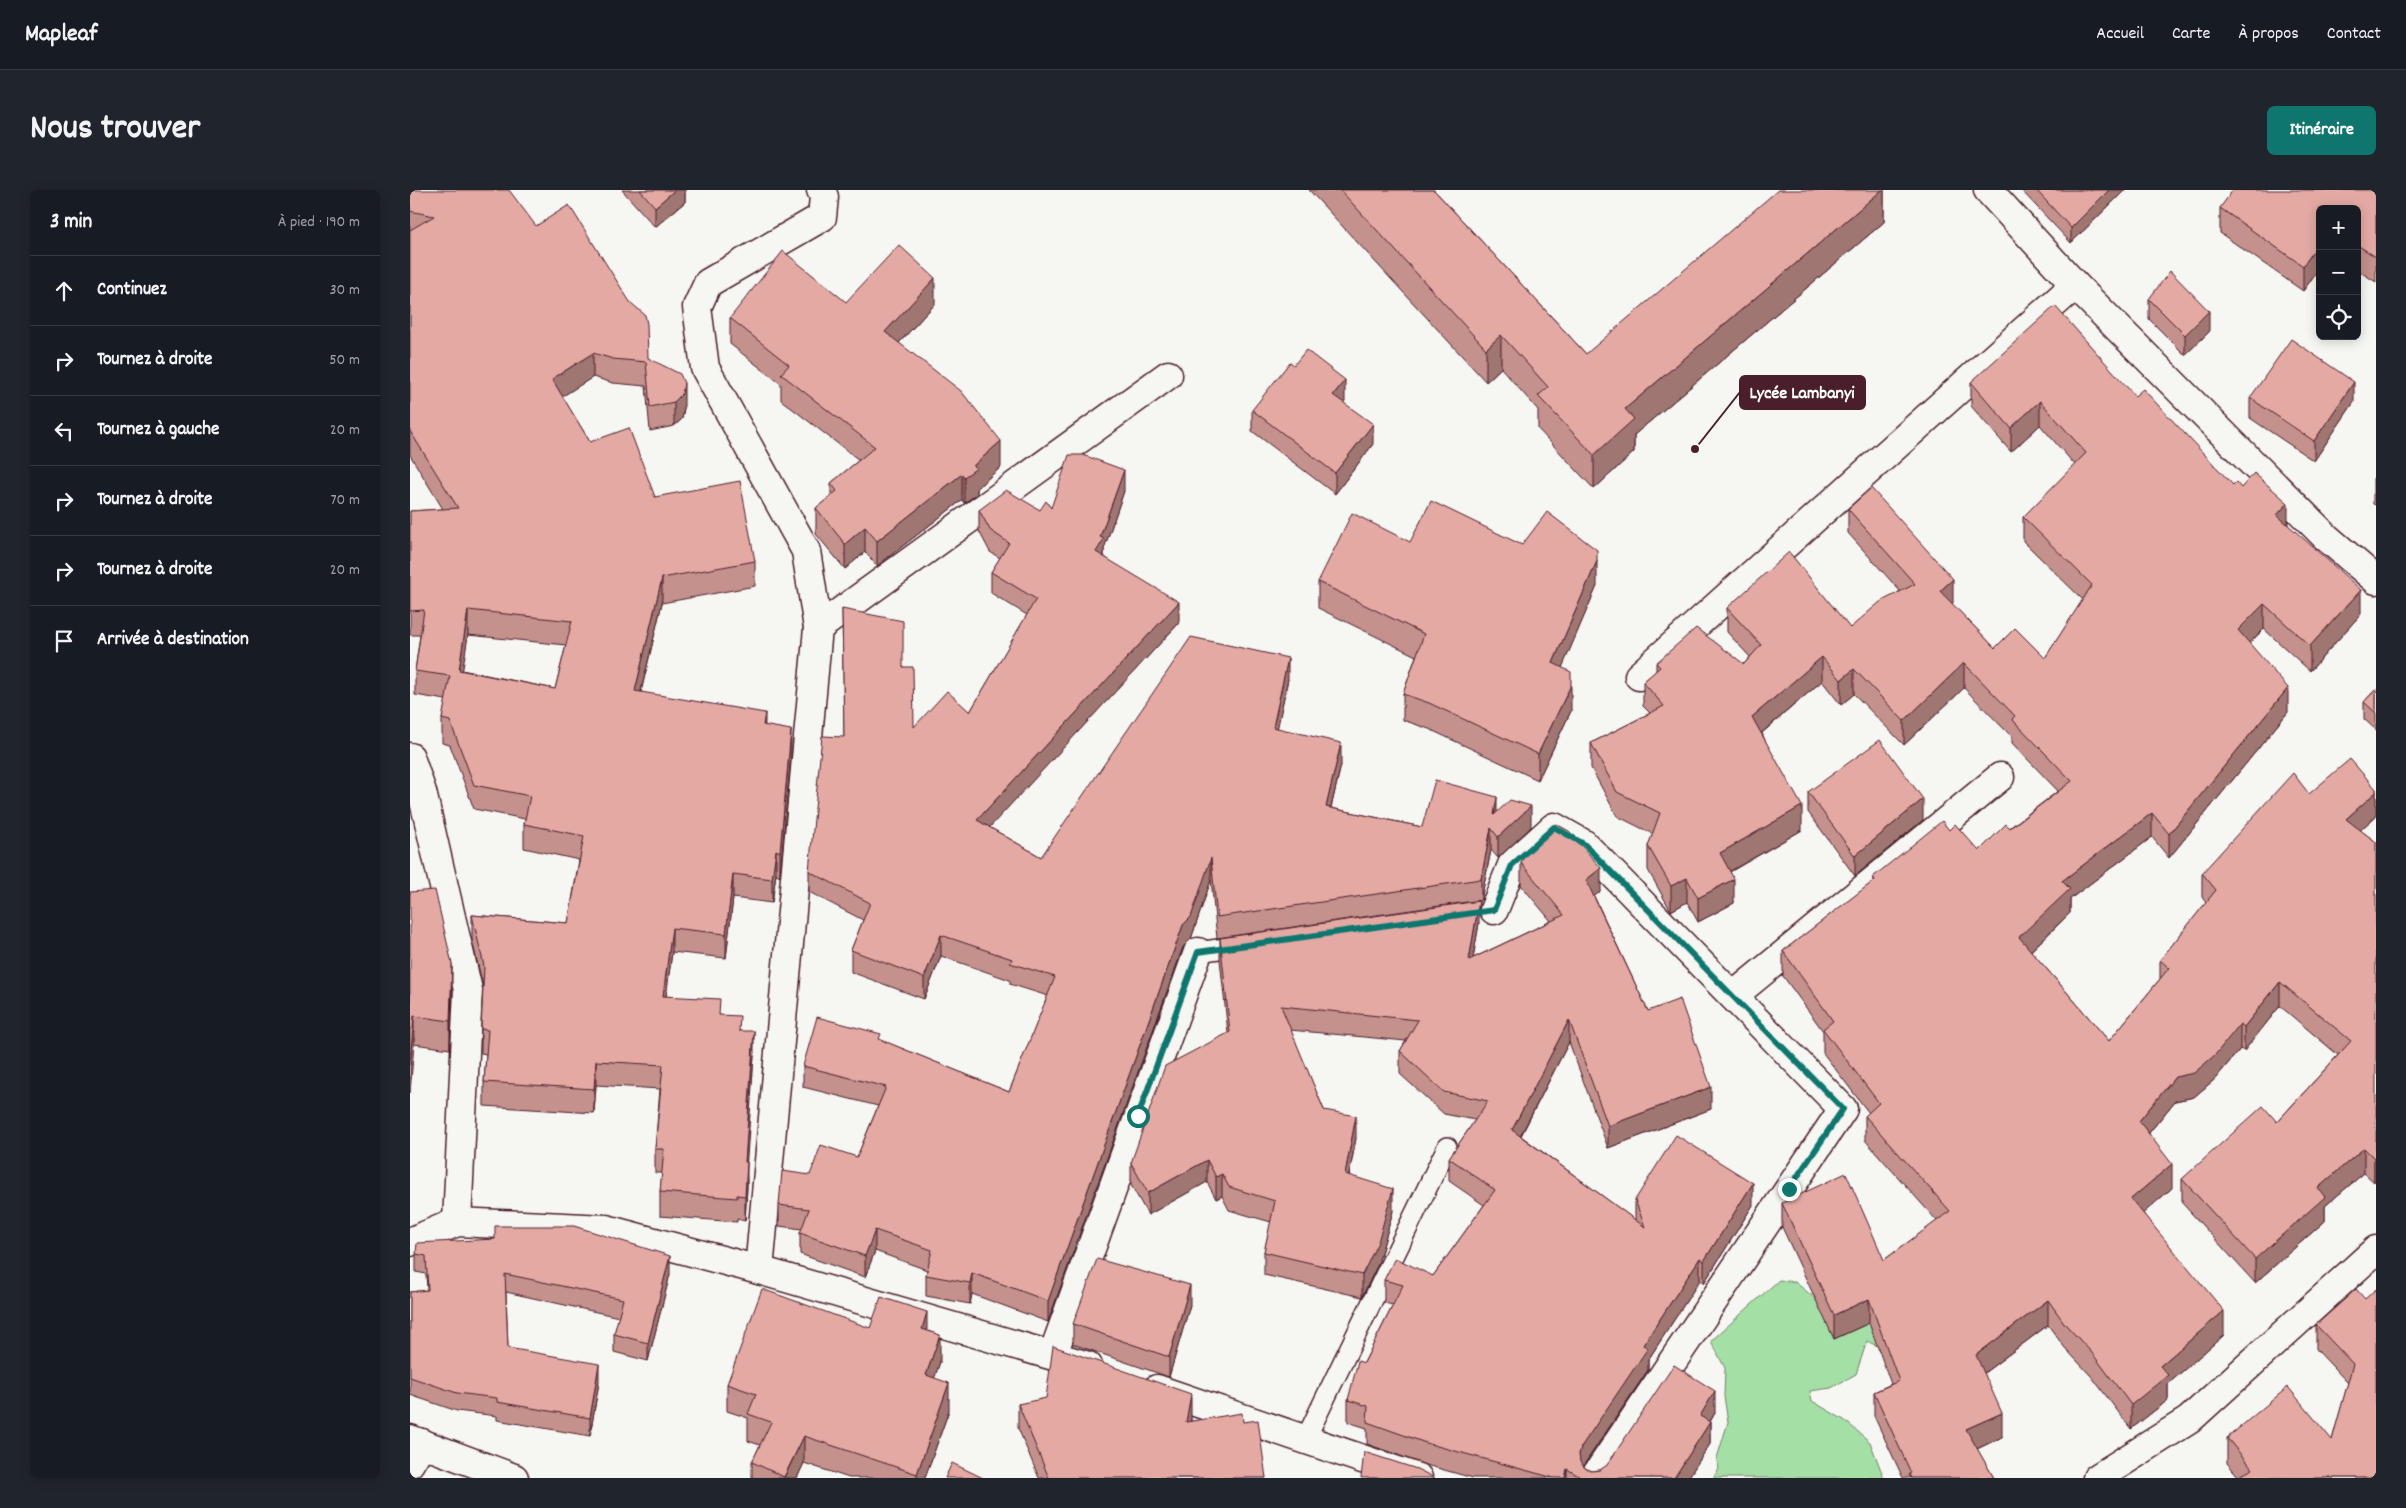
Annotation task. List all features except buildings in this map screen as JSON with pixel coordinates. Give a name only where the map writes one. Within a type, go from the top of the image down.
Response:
[{"type":"street","points":[[759,1270],[818,628],[806,551],[705,368],[697,307],[708,283],[822,217],[824,197],[821,190]]},
{"type":"street","points":[[1988,190],[2075,285],[2326,537],[2376,580]]},
{"type":"street","points":[[1639,676],[2075,285]]},
{"type":"street","points":[[818,628],[1168,374]]},
{"type":"street","points":[[410,756],[422,792],[468,990],[457,1222]]},
{"type":"street","points":[[1733,996],[2000,777]]},
{"type":"street","points":[[1484,912],[1512,865],[1554,827],[1584,844],[1843,1109],[1594,1478]]},
{"type":"street","points":[[1053,1354],[1198,952]]},
{"type":"street","points":[[410,1242],[457,1222],[606,1230],[759,1270],[1053,1354],[1109,1373]]},
{"type":"street","points":[[2097,1478],[2189,1420],[2376,1250]]},
{"type":"street","points":[[1137,1383],[1418,1478]]},
{"type":"street","points":[[414,1448],[514,1478]]},
{"type":"lane","points":[[1198,952],[1267,942]]},
{"type":"lane","points":[[1305,1440],[1447,1148]]},
{"type":"green space","points":[[1779,1280],[1795,1282],[1844,1322],[1869,1310],[1891,1353],[1867,1341],[1856,1374],[1831,1388],[1810,1391],[1812,1401],[1844,1420],[1870,1442],[1884,1478],[1713,1478],[1719,1469],[1717,1458],[1728,1422],[1724,1396],[1725,1368],[1711,1341]]},
{"type":"place","name":"Lycée Lambanyi","points":[[1695,449]]},
{"type":"route","points":[[1138,1116],[1198,952],[1494,910],[1512,865],[1554,827],[1584,844],[1843,1109],[1789,1189]]}]
